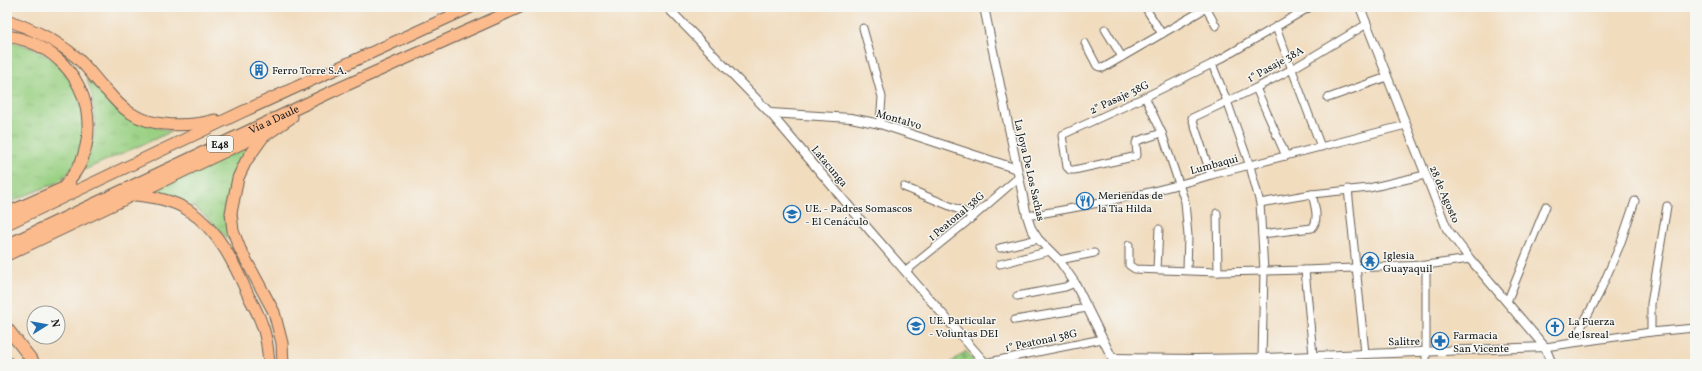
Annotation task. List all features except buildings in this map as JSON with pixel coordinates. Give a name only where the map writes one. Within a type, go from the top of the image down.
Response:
[{"type":"highway","name":"Vía a Daule","points":[[7,224],[162,149],[470,7]]},
{"type":"highway","name":"Vía a Daule","points":[[7,245],[331,92],[520,7]]},
{"type":"highway","points":[[7,20],[32,29],[53,39],[78,58],[107,92],[129,112],[145,120],[166,124],[187,124],[207,122],[242,112]]},
{"type":"highway","points":[[7,36],[36,44],[56,57],[71,73],[82,91],[88,115],[83,157],[76,171],[63,188]]},
{"type":"highway","points":[[283,364],[282,343],[274,312],[240,249],[233,231],[231,213],[238,178],[246,161],[262,137],[331,92]]},
{"type":"highway","points":[[7,255],[136,195],[274,128]]},
{"type":"highway","points":[[7,213],[97,173],[162,149]]},
{"type":"highway","points":[[136,195],[152,176]]},
{"type":"highway","points":[[136,195],[167,200],[188,210],[207,226],[220,241],[239,275],[262,325],[267,345],[269,364]]},
{"type":"highway","points":[[7,328],[35,364]]},
{"type":"street","name":"Latacunga","points":[[667,7],[770,113],[985,363]]},
{"type":"street","name":"La Joya De Los Sachas","points":[[984,7],[1027,216],[1031,228],[1038,239],[1059,260],[1075,283],[1113,361]]},
{"type":"street","points":[[1145,7],[1162,34]]},
{"type":"street","name":"2° Pasaje 38G","points":[[1162,133],[1137,141],[1137,155],[1133,157],[1074,170],[1070,170],[1067,167],[1062,135],[1212,64],[1310,7]]},
{"type":"street","name":"28 de Agosto","points":[[1360,7],[1447,229],[1470,259],[1545,347],[1552,364]]},
{"type":"street","points":[[1085,43],[1097,66],[1101,68],[1162,34],[1204,8],[1216,26]]},
{"type":"street","name":"1° Pasaje 38A","points":[[1211,175],[1192,118],[1256,88],[1292,69],[1367,24]]},
{"type":"street","points":[[1276,27],[1320,147]]},
{"type":"street","points":[[863,28],[882,98],[880,124]]},
{"type":"street","points":[[1105,29],[1122,57]]},
{"type":"street","points":[[1212,64],[1228,101],[1250,166],[1260,204],[1264,271],[1262,358]]},
{"type":"street","points":[[1328,98],[1387,77]]},
{"type":"street","points":[[1256,88],[1286,156]]},
{"type":"street","points":[[1145,97],[1162,133],[1185,202],[1187,229],[1187,270]]},
{"type":"street","name":"Montalvo","points":[[770,113],[851,118],[880,124],[1018,173]]},
{"type":"street","name":"Lumbaqui","points":[[1027,216],[1083,207],[1179,185],[1211,175],[1406,125]]},
{"type":"street","name":"1 Peatonal 38G","points":[[906,272],[974,216],[1018,173]]},
{"type":"street","points":[[1260,204],[1312,194],[1348,189],[1369,188],[1425,175]]},
{"type":"street","points":[[904,187],[974,216]]},
{"type":"street","points":[[1348,189],[1365,353]]},
{"type":"street","points":[[1262,234],[1312,228],[1315,225],[1316,220],[1312,194]]},
{"type":"street","points":[[1573,342],[1602,287],[1620,245],[1635,201]]},
{"type":"street","points":[[1507,302],[1546,206]]},
{"type":"street","points":[[1651,332],[1651,304],[1667,206]]},
{"type":"street","points":[[1217,213],[1218,272]]},
{"type":"street","points":[[1157,269],[1159,229]]},
{"type":"street","points":[[1000,248],[1038,239]]},
{"type":"street","points":[[1130,245],[1128,260],[1129,265],[1132,268],[1218,272],[1426,265],[1470,259]]},
{"type":"street","points":[[1000,264],[1050,251]]},
{"type":"street","points":[[1059,260],[1094,253]]},
{"type":"street","points":[[1426,265],[1426,364]]},
{"type":"street","points":[[1305,270],[1313,355]]},
{"type":"street","points":[[1017,296],[1065,287],[1075,283]]},
{"type":"street","points":[[1015,320],[1087,308]]},
{"type":"street","name":"Salitre","points":[[1113,361],[1262,358],[1545,347],[1651,332],[1695,328]]},
{"type":"street","name":"1° Peatonal 38G","points":[[985,363],[1102,338]]},
{"type":"green space","points":[[7,40],[43,53],[61,67],[70,79],[77,94],[82,110],[84,126],[78,158],[70,171],[56,183],[7,204]]},
{"type":"green space","points":[[87,79],[122,113],[146,124],[171,132],[84,170],[96,127],[92,96]]},
{"type":"green space","points":[[258,139],[231,185],[230,241],[196,208],[155,189]]},
{"type":"green space","points":[[966,351],[976,364],[949,364]]},
{"type":"place","name":"Ferro Torre S.A.","points":[[259,70]]},
{"type":"place","name":"Meriendas de la Tia Hilda","points":[[1085,201]]},
{"type":"place","name":"UE. - Padres Somascos - El Cenáculo","points":[[792,214]]},
{"type":"place","name":"Iglesia Guayaquil","points":[[1370,261]]},
{"type":"place","name":"UE. Particular - Voluntas DEI","points":[[916,326]]},
{"type":"place","name":"La Fuerza de Isreal","points":[[1555,327]]},
{"type":"place","name":"Farmacia San Vicente","points":[[1440,341]]}]
